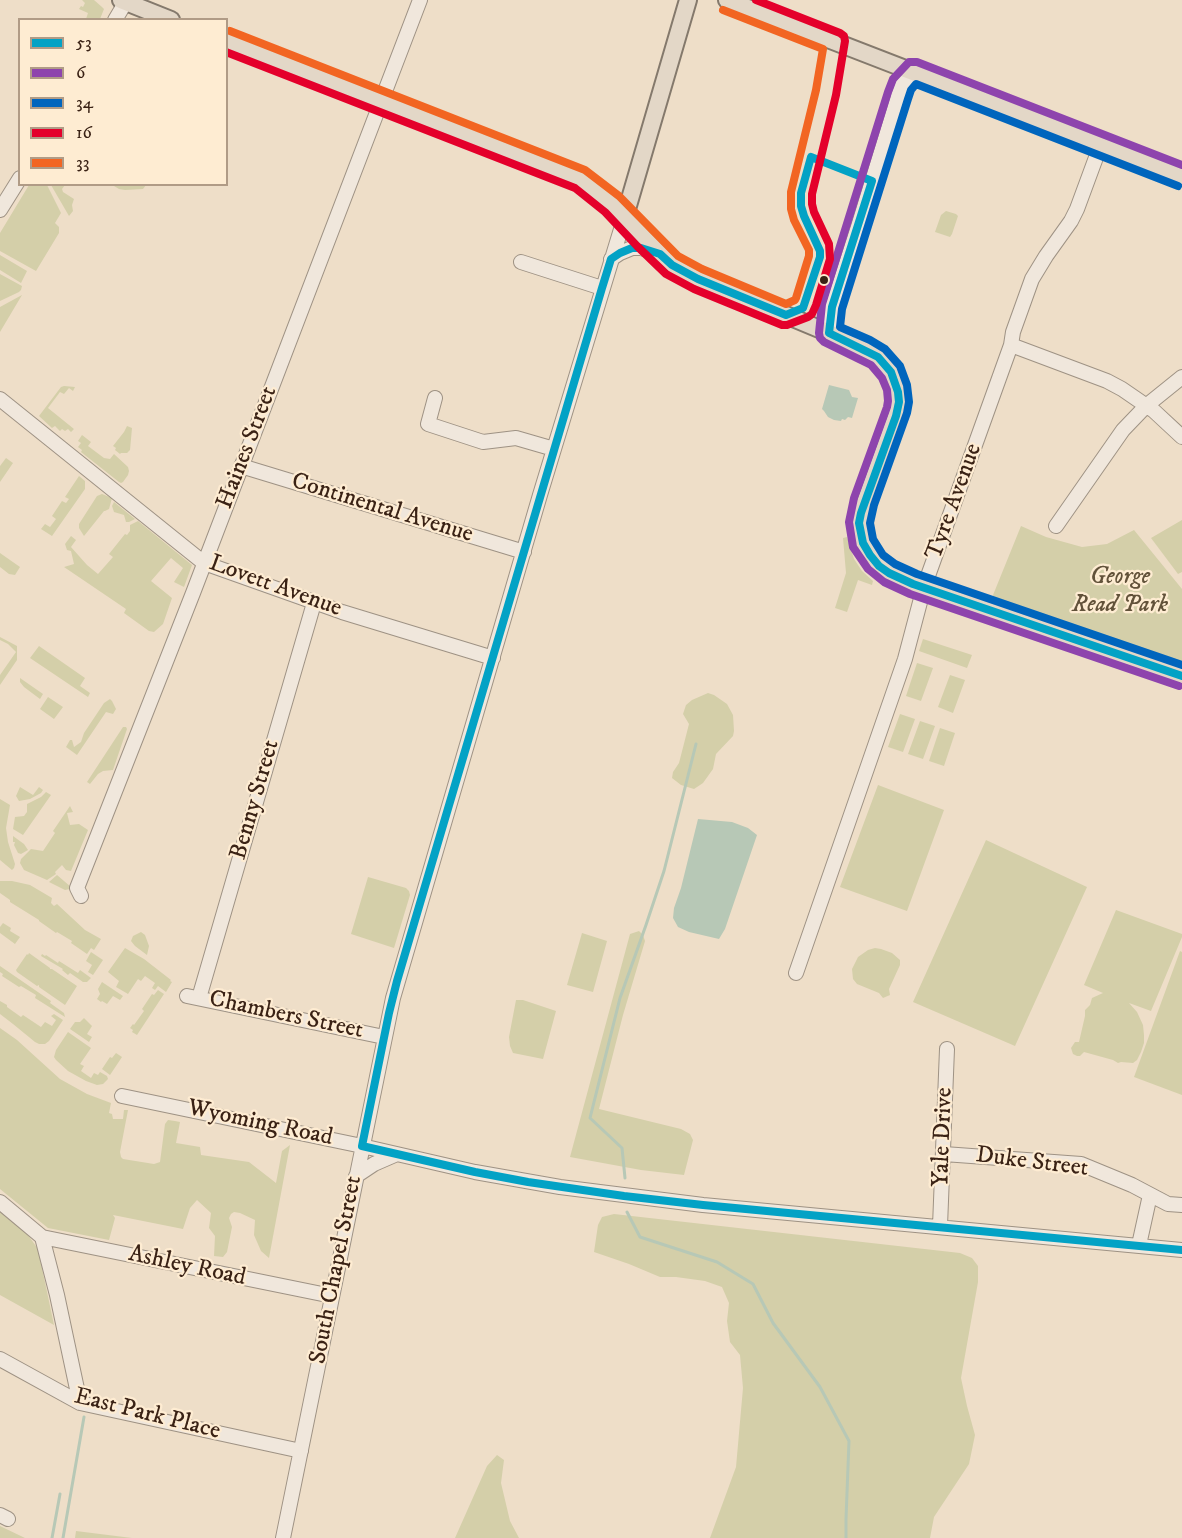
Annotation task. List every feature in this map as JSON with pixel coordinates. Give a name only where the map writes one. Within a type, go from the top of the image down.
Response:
[{"type":"main road","name":"South Chapel Street","points":[[625,216],[688,0]]},
{"type":"main road","points":[[727,0],[1182,176]]},
{"type":"main road","points":[[124,1],[166,18]]},
{"type":"main road","points":[[228,42],[580,178],[625,216],[672,265],[698,279],[829,333],[878,357],[894,377],[898,392],[897,410],[861,513],[861,537],[879,566],[896,577],[1182,676]]},
{"type":"street","name":"Haines Street","points":[[81,897],[77,888],[420,0]]},
{"type":"street","points":[[116,18],[124,1]]},
{"type":"street","points":[[829,333],[832,307],[898,96],[902,85],[913,72]]},
{"type":"street","name":"Tyre Avenue","points":[[796,974],[904,658],[924,587],[1011,345],[1013,332],[1032,279],[1071,221],[1101,144]]},
{"type":"street","points":[[0,210],[18,181]]},
{"type":"street","name":"South Chapel Street","points":[[283,1538],[397,981],[625,216]]},
{"type":"street","points":[[611,259],[632,248],[641,248],[660,254]]},
{"type":"street","points":[[521,262],[602,288]]},
{"type":"street","points":[[1011,345],[1122,388],[1182,437]]},
{"type":"street","points":[[1056,526],[1123,430],[1146,406],[1182,377]]},
{"type":"street","points":[[435,398],[428,424],[483,442],[516,438],[554,448]]},
{"type":"street","name":"Lovett Avenue","points":[[0,399],[204,563],[314,603],[493,658]]},
{"type":"street","name":"Continental Avenue","points":[[241,466],[524,552]]},
{"type":"street","name":"Benny Street","points":[[193,997],[314,603]]},
{"type":"street","name":"Chambers Street","points":[[193,997],[384,1037]]},
{"type":"street","name":"Yale Drive","points":[[940,1226],[948,1048]]},
{"type":"street","name":"Wyoming Road","points":[[122,1096],[475,1172],[624,1196],[1182,1250]]},
{"type":"street","points":[[356,1176],[374,1164],[397,1154]]},
{"type":"street","name":"Duke Street","points":[[944,1154],[1081,1164],[1132,1185],[1168,1204],[1182,1205]]},
{"type":"street","points":[[1139,1245],[1150,1196]]},
{"type":"street","points":[[0,1202],[42,1237],[80,1403]]},
{"type":"street","name":"Ashley Road","points":[[42,1237],[332,1296]]},
{"type":"street","name":"East Park Place","points":[[0,1359],[80,1403],[301,1450]]},
{"type":"green space","points":[[82,0],[94,0],[104,9],[100,18],[86,18],[88,13],[79,9],[85,3]]},
{"type":"green space","points":[[28,186],[48,186],[61,213],[55,223],[59,227],[59,233],[36,271],[0,251],[0,233]]},
{"type":"green space","points":[[52,186],[64,186],[63,192],[74,199],[73,211],[69,216]]},
{"type":"green space","points":[[114,186],[145,186],[143,189],[119,189]]},
{"type":"green space","points":[[946,211],[958,216],[950,237],[935,232],[941,215]]},
{"type":"green space","points":[[0,255],[27,271],[21,283],[0,270]]},
{"type":"green space","points":[[0,274],[22,286],[19,292],[0,301]]},
{"type":"green space","points":[[22,295],[0,332],[0,307]]},
{"type":"green space","points":[[64,386],[75,387],[73,391],[69,388],[64,394],[60,392],[48,408],[74,429],[71,432],[68,429],[60,431],[55,426],[52,428],[39,416]]},
{"type":"green space","points":[[127,426],[132,428],[130,450],[120,454],[113,446]]},
{"type":"green space","points":[[82,435],[91,442],[88,446],[104,458],[110,459],[114,454],[128,467],[128,475],[123,482],[119,482],[81,452],[82,450],[78,447],[81,443],[78,441]]},
{"type":"green space","points":[[6,458],[13,463],[0,482],[0,466]]},
{"type":"green space","points":[[79,476],[85,481],[85,489],[52,536],[41,529],[45,524],[50,527],[56,519],[52,516],[62,501],[66,503],[69,499],[65,497]]},
{"type":"green space","points":[[102,494],[112,498],[109,509],[104,511],[84,536],[79,524],[97,496]]},
{"type":"green space","points":[[114,502],[135,519],[126,522],[124,515],[114,512],[112,506]]},
{"type":"green space","points":[[1182,520],[1182,572],[1178,574],[1151,538]]},
{"type":"green space","points":[[138,521],[192,565],[184,587],[174,582],[183,568],[171,558],[151,581],[172,598],[163,624],[154,632],[149,631],[124,613],[126,609],[64,567],[74,564],[71,551],[67,550],[65,544],[71,536],[76,540],[71,547],[98,574],[113,557],[109,554],[130,531],[130,525]]},
{"type":"green space","name":"George Read Park","points":[[1021,526],[1046,537],[1082,547],[1107,544],[1134,530],[1182,589],[1182,668],[991,600]]},
{"type":"green space","points":[[847,537],[854,559],[873,581],[872,585],[858,580],[847,612],[835,608],[846,573],[843,538]]},
{"type":"green space","points":[[0,553],[20,567],[15,575],[9,574],[0,567]]},
{"type":"green space","points":[[0,637],[17,646],[17,660],[0,685],[0,675],[16,652],[0,640]]},
{"type":"green space","points":[[923,639],[972,655],[967,668],[919,651]]},
{"type":"green space","points":[[39,646],[85,678],[80,686],[90,693],[88,697],[30,658]]},
{"type":"green space","points":[[917,663],[933,668],[921,701],[906,696]]},
{"type":"green space","points":[[950,675],[965,680],[953,713],[938,707]]},
{"type":"green space","points":[[20,678],[43,694],[40,699],[24,687]]},
{"type":"green space","points":[[708,693],[727,704],[733,715],[734,731],[733,736],[716,754],[713,769],[703,783],[694,789],[681,785],[672,778],[679,763],[689,724],[683,714],[686,705]]},
{"type":"green space","points":[[48,697],[63,707],[54,719],[40,709]]},
{"type":"green space","points":[[110,699],[116,709],[113,714],[106,712],[77,755],[66,747],[70,740],[74,747],[81,742],[84,733],[104,703]]},
{"type":"green space","points":[[900,714],[915,719],[903,752],[888,747]]},
{"type":"green space","points":[[920,721],[935,726],[923,759],[908,754]]},
{"type":"green space","points":[[123,727],[127,729],[113,770],[98,774],[90,784],[87,782]]},
{"type":"green space","points":[[940,728],[955,733],[944,766],[929,761]]},
{"type":"green space","points":[[878,785],[944,810],[907,911],[840,887]]},
{"type":"green space","points":[[20,787],[33,795],[39,787],[43,790],[30,799],[19,801],[16,796]]},
{"type":"green space","points":[[46,792],[51,795],[23,835],[13,829],[15,817],[24,816],[27,812],[27,804]]},
{"type":"green space","points":[[0,799],[10,805],[6,828],[15,864],[12,870],[0,860]]},
{"type":"green space","points":[[70,806],[73,812],[67,813],[70,825],[79,824],[88,830],[71,871],[66,870],[62,865],[55,872],[56,874],[47,880],[24,870],[20,863],[21,859],[31,849],[43,851]]},
{"type":"green space","points":[[13,836],[28,850],[21,854],[18,853]]},
{"type":"green space","points":[[986,840],[1087,887],[1015,1046],[913,1002]]},
{"type":"green space","points":[[57,875],[71,887],[70,889],[65,890],[49,882]]},
{"type":"green space","points":[[368,877],[406,888],[409,891],[410,895],[394,948],[351,934]]},
{"type":"green space","points":[[0,881],[30,885],[52,898],[51,903],[54,906],[57,904],[85,930],[101,939],[94,950],[91,948],[87,954],[71,943],[72,941],[10,902],[0,893]]},
{"type":"green space","points":[[1116,910],[1182,934],[1151,1011],[1129,1003],[1137,1012],[1143,1025],[1144,1035],[1141,1052],[1133,1063],[1118,1063],[1084,1052],[1077,1056],[1073,1054],[1071,1048],[1075,1042],[1079,1042],[1085,1010],[1092,998],[1103,993],[1084,985]]},
{"type":"green space","points":[[3,923],[20,937],[15,944],[0,933]]},
{"type":"green space","points":[[639,931],[645,941],[599,1109],[681,1129],[690,1134],[693,1140],[684,1175],[570,1157],[630,934]]},
{"type":"green space","points":[[141,932],[145,935],[149,946],[147,955],[131,941],[133,936]]},
{"type":"green space","points":[[582,933],[607,941],[593,992],[567,985]]},
{"type":"green space","points":[[125,948],[144,959],[171,980],[166,992],[158,986],[155,990],[152,988],[155,983],[145,976],[141,981],[138,979],[128,994],[116,987],[119,981],[108,972]]},
{"type":"green space","points":[[875,948],[892,953],[900,960],[889,989],[890,995],[883,998],[879,993],[857,984],[853,979],[852,969],[858,957]]},
{"type":"green space","points":[[1180,951],[1182,952],[1182,1095],[1134,1077]]},
{"type":"green space","points":[[91,952],[103,960],[93,975],[88,972],[92,965],[86,961]]},
{"type":"green space","points":[[29,953],[77,986],[65,1005],[17,972],[16,970]]},
{"type":"green space","points":[[42,954],[78,973],[80,970],[91,978],[83,982],[70,973],[68,975],[63,969],[41,956]]},
{"type":"green space","points":[[0,966],[51,1001],[50,1003],[64,1013],[65,1017],[35,998],[36,995],[2,976]]},
{"type":"green space","points":[[102,982],[123,996],[120,1000],[113,996],[107,1004],[97,999],[100,994],[98,989]]},
{"type":"green space","points":[[158,990],[164,994],[137,1035],[130,1028],[144,1011],[142,1009],[152,994],[154,995]]},
{"type":"green space","points":[[516,1000],[523,1000],[556,1011],[543,1059],[513,1053],[509,1037]]},
{"type":"green space","points":[[0,1001],[21,1017],[23,1015],[41,1027],[45,1022],[52,1026],[56,1020],[51,1016],[54,1014],[63,1020],[49,1041],[39,1044],[0,1014]]},
{"type":"green space","points":[[84,1018],[92,1026],[87,1034],[92,1037],[89,1042],[70,1029],[75,1022],[80,1022]]},
{"type":"green space","points":[[0,1028],[17,1040],[60,1079],[87,1094],[111,1103],[109,1113],[112,1114],[113,1119],[123,1119],[124,1110],[128,1110],[120,1152],[123,1159],[154,1164],[160,1162],[165,1124],[168,1120],[175,1121],[180,1122],[176,1143],[200,1147],[201,1155],[249,1162],[276,1183],[282,1151],[290,1145],[269,1258],[261,1251],[254,1235],[255,1220],[234,1212],[229,1218],[232,1227],[227,1252],[223,1257],[214,1256],[215,1236],[209,1228],[211,1213],[197,1200],[190,1208],[183,1229],[113,1215],[115,1218],[109,1240],[48,1228],[0,1189]]},
{"type":"green space","points":[[68,1032],[91,1048],[80,1064],[84,1066],[81,1071],[91,1078],[94,1073],[98,1075],[100,1072],[107,1076],[108,1079],[103,1084],[97,1085],[86,1081],[68,1071],[56,1060],[54,1057],[56,1050]]},
{"type":"green space","points":[[116,1053],[122,1057],[110,1075],[102,1069],[110,1057],[112,1058]]},
{"type":"green space","points":[[0,1212],[28,1235],[38,1249],[54,1325],[0,1295]]},
{"type":"green space","points":[[614,1214],[960,1253],[972,1258],[978,1266],[978,1282],[961,1378],[975,1435],[969,1464],[934,1517],[930,1538],[710,1538],[736,1467],[743,1388],[740,1355],[730,1342],[727,1321],[729,1303],[722,1287],[705,1281],[660,1277],[594,1252],[598,1225],[602,1217]]},
{"type":"green space","points":[[497,1455],[504,1460],[501,1483],[510,1521],[519,1538],[455,1538],[487,1466]]},
{"type":"green space","points":[[0,1526],[25,1538],[0,1538]]},
{"type":"green space","points":[[76,1531],[132,1538],[75,1538]]},
{"type":"shaded area","points":[[829,385],[849,390],[852,397],[858,398],[852,418],[834,420],[828,417],[822,409]]},
{"type":"shaded area","points":[[698,819],[732,822],[748,828],[757,835],[725,929],[719,939],[678,927],[673,918]]},
{"type":"waterway","points":[[625,1178],[622,1148],[590,1118],[620,998],[664,871],[696,744]]},
{"type":"waterway","points":[[627,1212],[640,1237],[717,1262],[753,1284],[773,1323],[820,1387],[849,1441],[846,1538]]},
{"type":"waterway","points":[[63,1538],[84,1417]]},
{"type":"waterway","points":[[52,1538],[60,1494]]},
{"type":"transit line","name":"16","points":[[228,53],[575,188],[605,212],[666,274],[694,289],[782,325],[787,325],[812,314],[830,259],[829,244],[814,212],[812,194],[836,95],[845,41],[844,36],[840,33],[756,0]]},
{"type":"transit line","name":"33","points":[[230,31],[585,170],[619,196],[678,256],[702,269],[786,304],[796,298],[809,256],[809,250],[794,220],[791,209],[791,192],[816,90],[823,49],[723,10]]},
{"type":"transit line","name":"6","points":[[1179,686],[910,594],[884,582],[868,569],[853,547],[849,522],[854,498],[887,407],[887,390],[882,378],[871,365],[824,342],[819,333],[822,304],[888,92],[893,79],[909,62],[917,62],[1182,165]]},
{"type":"transit line","name":"34","points":[[1178,186],[916,84],[908,99],[842,309],[840,327],[885,349],[900,366],[907,385],[909,402],[907,413],[874,505],[870,523],[873,539],[883,555],[895,564],[917,574],[1182,665]]},
{"type":"transit line","name":"53","points":[[1182,676],[913,584],[889,573],[870,555],[863,543],[859,523],[896,416],[899,402],[898,392],[891,372],[878,357],[829,333],[832,307],[872,181],[811,157],[801,193],[801,206],[820,251],[820,257],[803,308],[786,315],[698,279],[672,265],[660,254],[641,248],[632,248],[620,253],[611,259],[602,288],[397,981],[362,1146],[475,1172],[624,1196],[1182,1250]]}]
